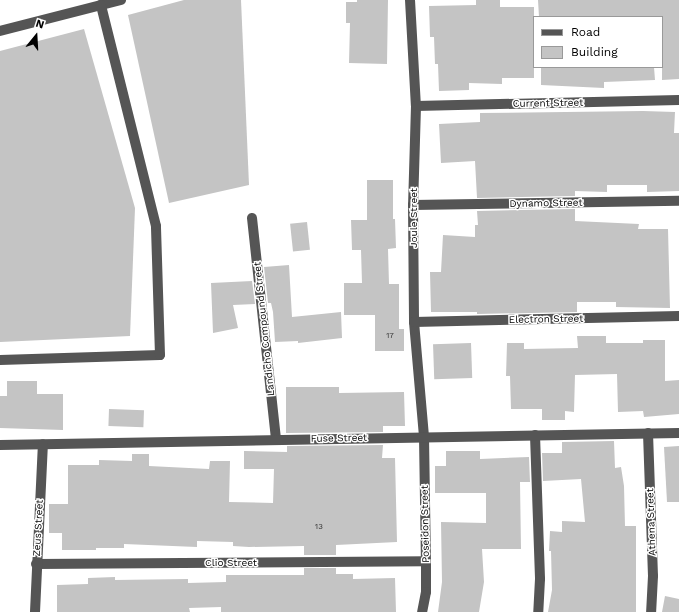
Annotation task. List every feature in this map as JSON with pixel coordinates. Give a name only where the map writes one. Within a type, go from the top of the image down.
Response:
[{"type":"street","points":[[0,31],[121,0]]},
{"type":"street","name":"Joule Street","points":[[410,0],[416,106],[413,205],[414,322],[424,437]]},
{"type":"street","points":[[0,360],[160,355],[156,226],[101,5]]},
{"type":"street","name":"Current Street","points":[[416,106],[679,100]]},
{"type":"street","name":"Dynamo Street","points":[[413,205],[679,201]]},
{"type":"street","name":"Landicho Compound Street","points":[[252,218],[276,440]]},
{"type":"street","name":"Electron Street","points":[[414,322],[679,316]]},
{"type":"street","name":"Athena Street","points":[[648,433],[653,576],[651,612]]},
{"type":"street","name":"Fuse Street","points":[[0,445],[679,433]]},
{"type":"street","points":[[535,435],[540,579],[538,612]]},
{"type":"street","name":"Poseidon Street","points":[[422,612],[426,592],[424,437]]},
{"type":"street","name":"Zeus Street","points":[[35,612],[36,564],[43,444]]},
{"type":"street","name":"Clio Street","points":[[36,564],[426,561]]},
{"type":"building","points":[[184,0],[241,0],[249,185],[169,203],[128,15]]},
{"type":"building","points":[[357,0],[388,0],[387,64],[349,63],[350,23],[346,23],[346,2],[357,2]]},
{"type":"building","points":[[476,0],[500,0],[500,7],[534,7],[534,78],[502,78],[502,84],[469,83],[469,90],[439,91],[438,64],[435,64],[434,37],[430,37],[429,6],[476,5]]},
{"type":"building","points":[[538,0],[679,0],[679,79],[662,80],[663,16],[539,16]]},
{"type":"building","points":[[84,29],[135,208],[130,336],[0,342],[0,51]]},
{"type":"building","points":[[541,68],[654,68],[655,80],[604,82],[604,88],[541,85]]},
{"type":"building","points":[[675,112],[674,133],[679,133],[679,191],[647,192],[647,185],[607,185],[607,192],[575,191],[575,196],[477,198],[475,161],[441,163],[439,124],[480,122],[480,113]]},
{"type":"building","points":[[367,180],[393,180],[393,219],[395,219],[396,248],[388,249],[389,284],[399,284],[399,329],[404,329],[404,351],[375,351],[375,315],[344,315],[344,283],[362,283],[361,250],[352,250],[351,220],[367,220]]},
{"type":"building","points":[[575,209],[575,221],[639,224],[638,229],[668,229],[670,308],[616,307],[616,302],[577,302],[577,312],[477,314],[477,312],[431,312],[430,272],[441,272],[443,235],[475,237],[475,225],[478,225],[477,211]]},
{"type":"building","points":[[307,222],[310,250],[293,252],[290,224]]},
{"type":"building","points":[[289,265],[292,317],[341,312],[342,338],[298,343],[298,341],[275,342],[273,312],[271,303],[268,303],[264,267]]},
{"type":"building","points":[[252,281],[255,304],[233,305],[238,328],[213,333],[211,283]]},
{"type":"building","points":[[577,336],[606,336],[606,343],[643,343],[643,340],[665,340],[665,381],[679,380],[679,414],[644,417],[643,411],[618,412],[617,374],[575,375],[574,412],[565,411],[565,420],[542,420],[542,409],[511,409],[510,376],[506,376],[507,343],[524,343],[524,349],[578,348]]},
{"type":"building","points":[[471,343],[472,378],[434,379],[433,344]]},
{"type":"building","points":[[7,381],[37,381],[37,394],[63,394],[63,430],[0,428],[0,396],[7,396]]},
{"type":"building","points":[[286,387],[339,387],[339,393],[404,392],[405,426],[383,426],[383,432],[286,433]]},
{"type":"building","points":[[109,409],[144,410],[143,427],[108,426]]},
{"type":"building","points":[[614,441],[615,468],[621,467],[624,486],[625,526],[636,526],[636,612],[548,612],[552,590],[551,551],[549,551],[550,531],[562,532],[562,521],[585,522],[581,479],[543,481],[542,453],[562,453],[562,442]]},
{"type":"building","points":[[383,445],[382,458],[395,458],[397,542],[336,545],[336,555],[304,555],[304,546],[249,547],[233,546],[233,542],[197,541],[197,547],[124,544],[124,548],[62,550],[62,533],[49,533],[49,504],[68,504],[68,465],[99,465],[99,460],[132,461],[132,454],[149,454],[149,466],[209,469],[210,461],[230,461],[229,502],[273,503],[274,469],[244,469],[244,451],[287,452],[287,446]]},
{"type":"building","points":[[679,446],[679,502],[667,502],[664,447]]},
{"type":"building","points":[[446,451],[480,451],[480,459],[529,457],[530,482],[520,482],[521,549],[482,549],[484,582],[479,612],[438,612],[442,582],[441,522],[486,523],[486,493],[435,493],[435,466],[446,466]]},
{"type":"building","points":[[304,568],[336,568],[336,574],[353,574],[353,579],[395,578],[396,612],[221,612],[221,607],[189,608],[190,612],[57,612],[57,585],[88,584],[88,578],[115,577],[115,580],[188,579],[188,583],[226,582],[226,575],[304,575]]},
{"type":"building","points":[[665,596],[679,599],[679,612],[662,612]]}]
